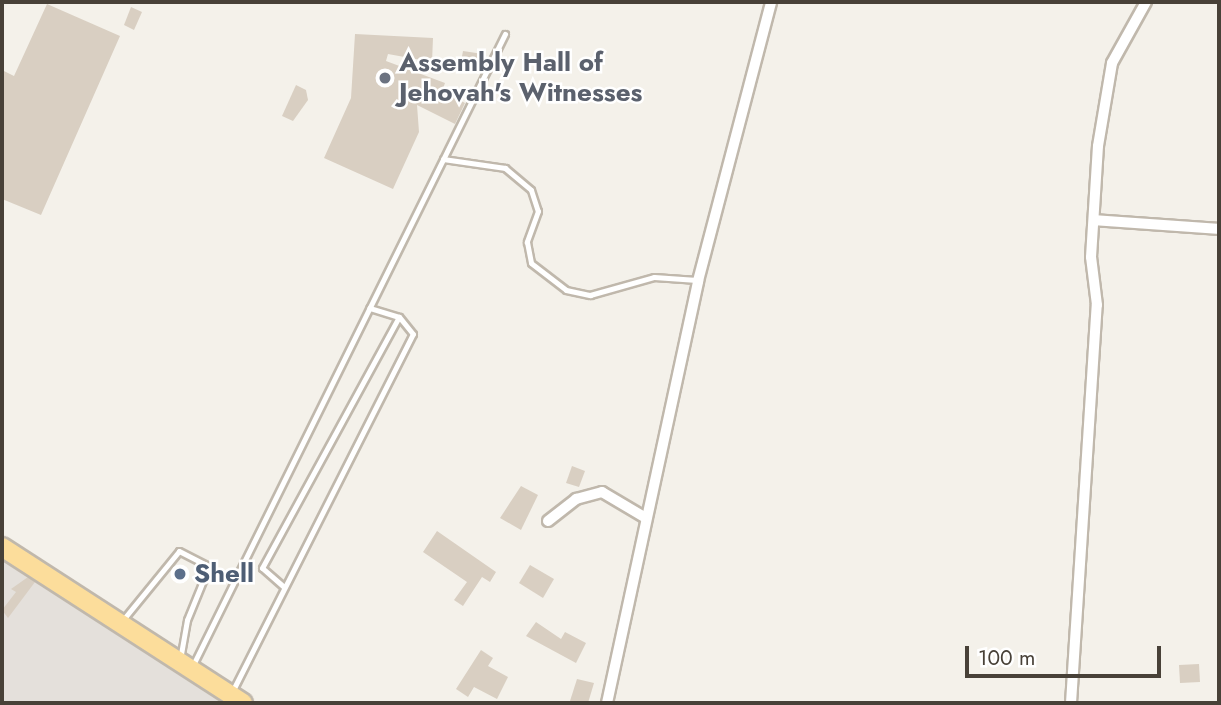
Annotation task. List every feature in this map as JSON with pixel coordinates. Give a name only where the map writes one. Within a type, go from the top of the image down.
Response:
[{"type":"main road","points":[[2,547],[237,699]]},
{"type":"street","points":[[607,703],[698,281],[771,2]]},
{"type":"street","points":[[1072,703],[1097,306],[1094,220],[1107,83],[1146,2]]},
{"type":"street","points":[[1094,220],[1219,229]]},
{"type":"street","points":[[548,521],[576,499],[602,492],[646,518]]},
{"type":"lane","points":[[185,666],[369,308],[505,34]]},
{"type":"lane","points":[[443,159],[505,168],[531,190],[538,211],[527,242],[531,263],[566,289],[590,295],[654,277],[698,281]]},
{"type":"lane","points":[[237,699],[284,587],[413,334],[399,317],[369,308]]},
{"type":"lane","points":[[284,587],[262,568],[399,317]]},
{"type":"lane","points":[[120,624],[179,551],[209,566],[187,620],[185,666]]},
{"type":"shaded area","points":[[2,548],[240,703],[2,703]]},
{"type":"building","points":[[47,4],[120,36],[41,215],[2,199],[2,70],[14,76]]},
{"type":"building","points":[[131,7],[142,12],[134,30],[124,25]]},
{"type":"building","points":[[355,34],[433,38],[432,62],[388,54],[386,61],[445,83],[442,91],[465,103],[455,124],[417,105],[419,132],[393,189],[324,158],[351,98]]},
{"type":"building","points":[[463,51],[483,54],[480,71],[460,67]]},
{"type":"building","points":[[296,85],[306,90],[308,100],[293,121],[282,116]]},
{"type":"building","points":[[572,466],[585,471],[579,487],[566,483]]},
{"type":"building","points":[[521,486],[538,495],[521,530],[500,518]]},
{"type":"building","points":[[437,531],[496,572],[490,582],[482,577],[463,606],[454,600],[467,582],[423,552]]},
{"type":"building","points":[[530,565],[554,579],[543,598],[519,583]]},
{"type":"building","points":[[28,577],[35,582],[8,618],[2,610],[16,592],[11,589]]},
{"type":"building","points":[[536,622],[561,639],[565,632],[586,643],[576,663],[526,636]]},
{"type":"building","points":[[481,650],[493,658],[488,666],[508,677],[497,699],[474,687],[468,697],[456,689]]},
{"type":"building","points":[[1199,664],[1200,682],[1180,683],[1179,665]]},
{"type":"building","points":[[577,679],[594,683],[588,703],[570,701]]},
{"type":"place","name":"Assembly Hall of Jehovah's Witnesses","points":[[385,78]]},
{"type":"place","name":"Shell","points":[[180,574]]}]
